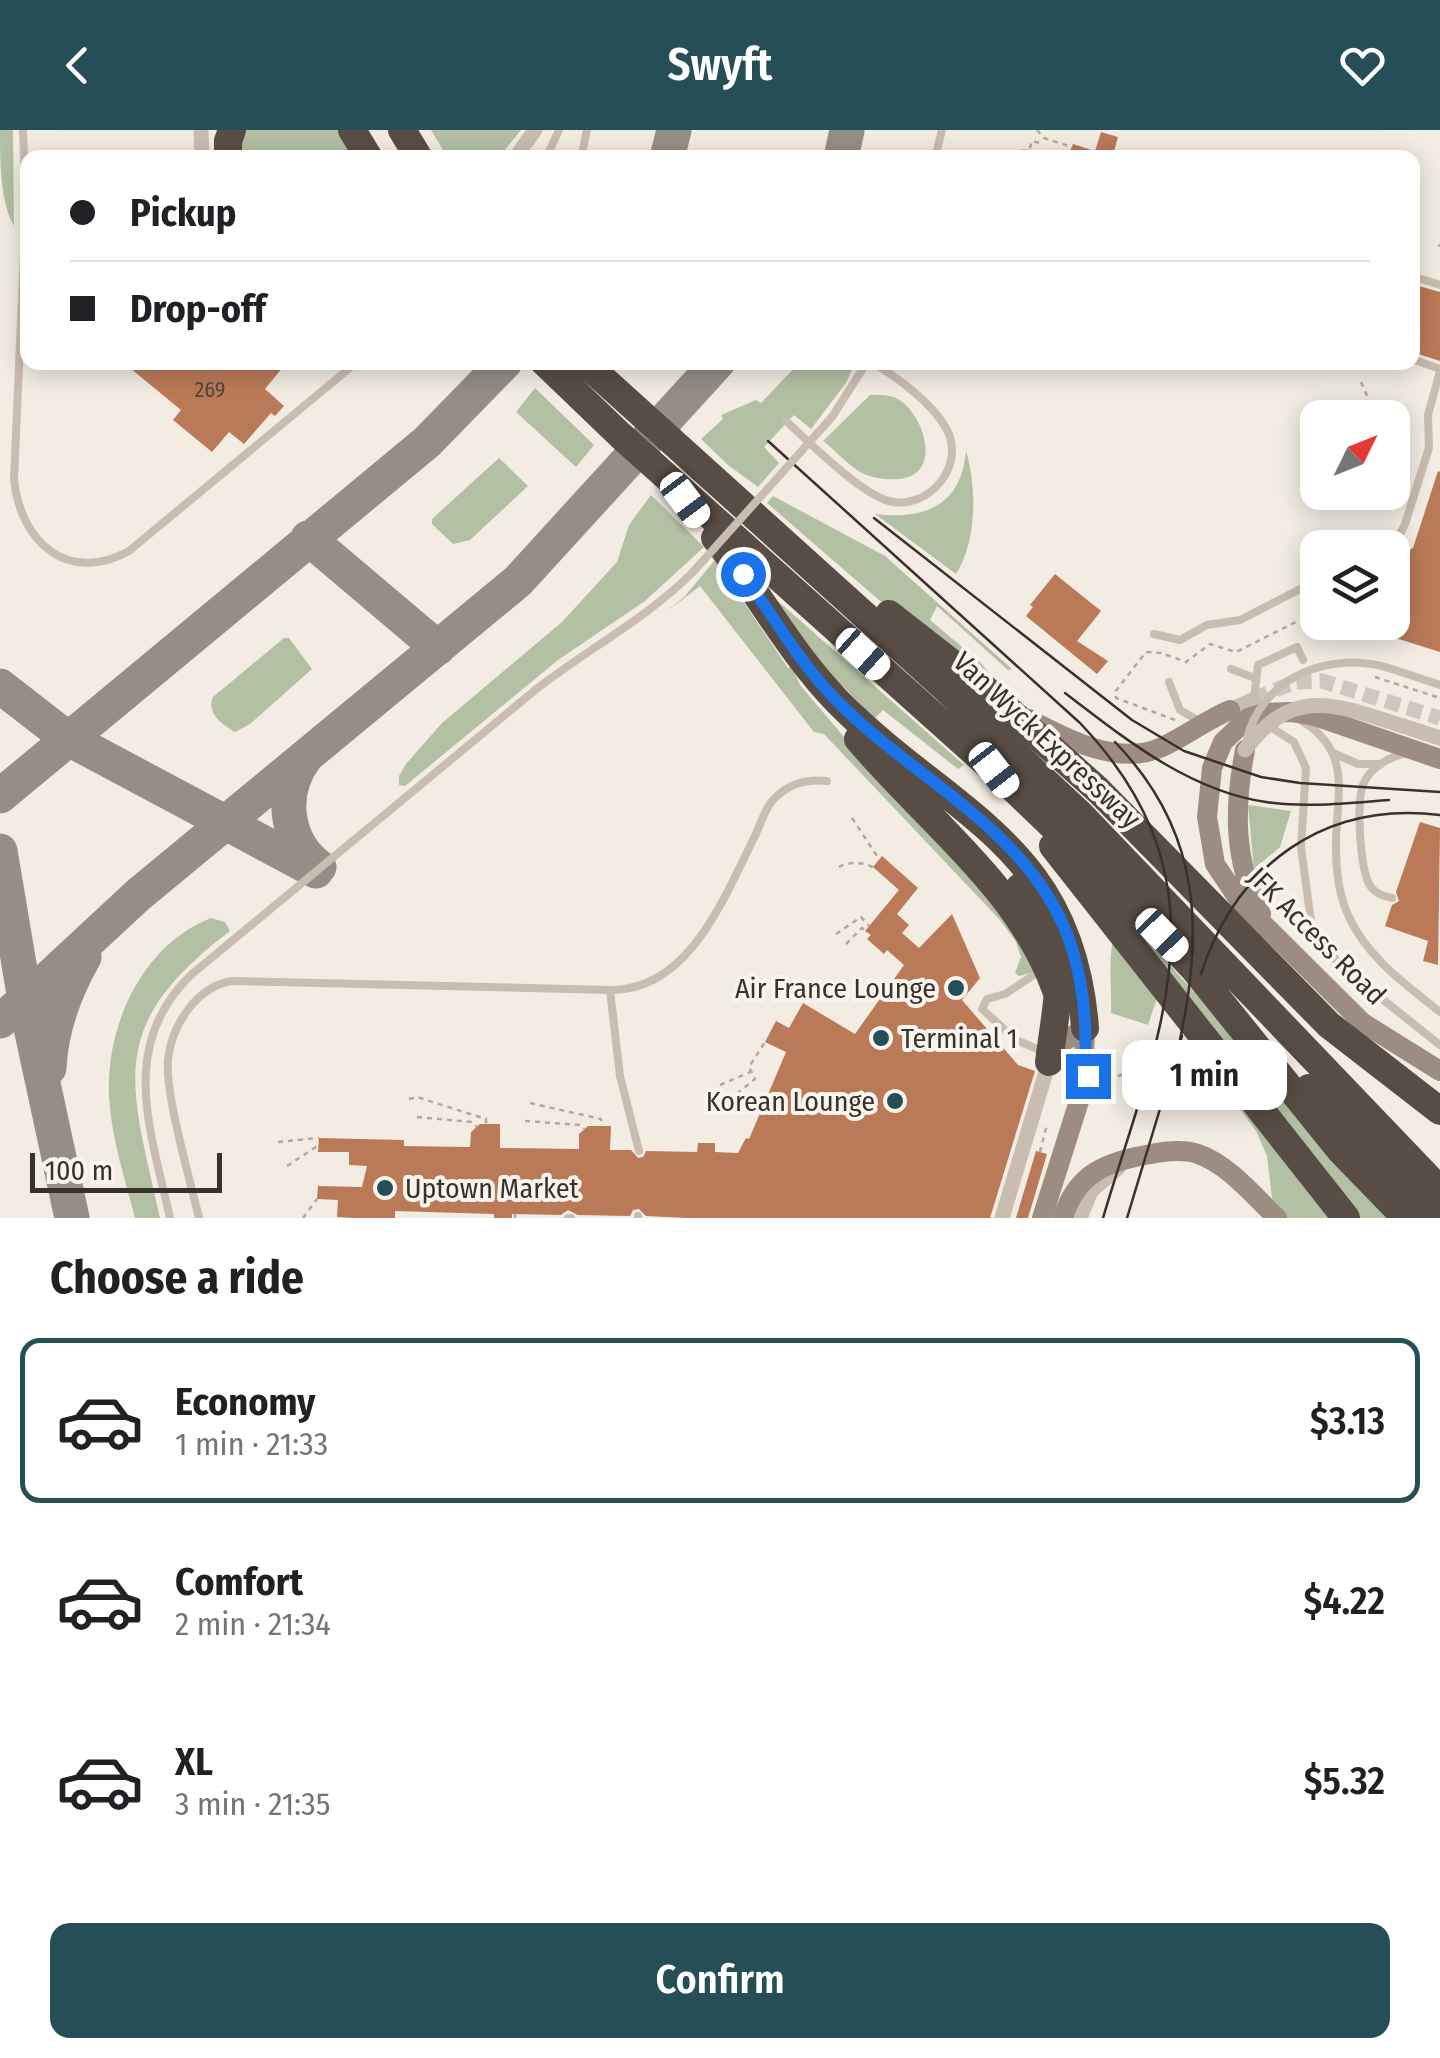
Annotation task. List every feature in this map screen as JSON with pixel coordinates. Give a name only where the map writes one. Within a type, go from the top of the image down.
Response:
[{"type":"highway","points":[[553,370],[994,770],[1162,935],[1435,1218]]},
{"type":"highway","name":"Van Wyck Expressway","points":[[593,370],[955,696],[1080,814],[1440,1190]]},
{"type":"highway","points":[[700,468],[726,474],[894,618],[1006,706],[1098,790],[1329,1025],[1440,1111]]},
{"type":"highway","points":[[672,481],[800,658],[837,701],[977,817],[1040,886],[1062,922],[1073,953],[1085,1028]]},
{"type":"highway","points":[[837,701],[859,740],[1005,897],[1031,936],[1047,967],[1062,1016],[1053,1058]]},
{"type":"highway","points":[[994,770],[1346,1218]]},
{"type":"highway","points":[[917,800],[984,851],[1020,888],[1050,935],[1060,970],[1053,1058]]},
{"type":"highway","points":[[1162,935],[1356,1168],[1406,1218]]},
{"type":"highway","points":[[1295,1096],[1330,1160],[1378,1218]]},
{"type":"street","points":[[1232,719],[1254,699]]},
{"type":"street","points":[[1268,929],[1250,890],[1239,850],[1237,807],[1244,750],[1262,728],[1296,707],[1320,704],[1349,709],[1440,738]]},
{"type":"street","points":[[1006,706],[1080,743],[1131,753],[1159,749],[1203,722],[1279,711],[1326,720],[1440,759]]},
{"type":"street","name":"JFK Access Road","points":[[1232,719],[1214,733],[1204,755],[1202,772],[1210,842],[1220,874],[1239,900],[1363,1024],[1440,1072]]},
{"type":"street","points":[[1004,1218],[1053,1058],[1085,1028]]},
{"type":"street","points":[[1042,1218],[1088,1076],[1085,1028]]},
{"type":"street","points":[[1063,1218],[1074,1191],[1098,1167],[1184,1150],[1200,1154],[1277,1218]]},
{"type":"street","points":[[1080,1218],[1092,1191],[1135,1157]]},
{"type":"lane","points":[[20,370],[15,490],[22,519],[42,546],[66,559],[100,562],[128,551],[347,370]]},
{"type":"lane","points":[[170,1218],[147,1111],[144,1070],[154,1030],[174,994],[205,962],[534,691],[658,604],[693,572],[832,417],[864,370]]},
{"type":"lane","points":[[786,421],[883,499],[902,502],[926,495],[940,484],[949,468],[949,433],[929,408],[879,370]]},
{"type":"lane","points":[[1402,530],[1429,448],[1428,415],[1440,370]]},
{"type":"lane","points":[[1154,634],[1180,640],[1208,625],[1240,620],[1300,589]]},
{"type":"lane","points":[[1254,699],[1258,665],[1296,647],[1303,660]]},
{"type":"lane","points":[[1244,750],[1253,722],[1268,700],[1286,682],[1312,668],[1364,663],[1440,684]]},
{"type":"lane","points":[[1231,669],[1255,678]]},
{"type":"lane","points":[[1169,682],[1180,710],[1203,722]]},
{"type":"lane","points":[[1279,711],[1308,725],[1331,752],[1358,764],[1380,764],[1404,753],[1440,759]]},
{"type":"lane","points":[[1232,719],[1272,727],[1288,736],[1304,758],[1307,776],[1300,847],[1308,915],[1316,937],[1352,975],[1440,1045]]},
{"type":"lane","points":[[1331,752],[1341,792],[1336,866],[1348,915],[1376,958],[1440,1012]]},
{"type":"lane","points":[[1380,764],[1363,786],[1360,824],[1370,886],[1392,898]]},
{"type":"lane","points":[[199,1218],[168,1061],[182,1020],[199,996],[210,988],[232,981],[628,990],[652,981],[677,962],[709,923],[774,798],[804,781],[827,780]]},
{"type":"lane","points":[[1047,967],[1005,994],[987,999],[982,1009],[1016,1040],[1053,1058]]},
{"type":"lane","points":[[610,990],[620,1076],[638,1150]]},
{"type":"path","points":[[1037,130],[1044,138],[1072,147]]},
{"type":"path","points":[[1029,150],[1032,140],[1044,144]]},
{"type":"path","points":[[1361,382],[1369,400]]},
{"type":"path","points":[[1176,720],[1114,695],[1146,652],[1186,662],[1210,644],[1236,652],[1300,622]]},
{"type":"path","points":[[1373,676],[1440,698]]},
{"type":"path","points":[[852,818],[879,859]]},
{"type":"path","points":[[839,867],[871,865],[876,869]]},
{"type":"path","points":[[836,934],[860,917],[869,926]]},
{"type":"path","points":[[846,944],[862,928],[867,933]]},
{"type":"path","points":[[729,1100],[755,1079],[749,1068],[765,1042]]},
{"type":"path","points":[[720,1085],[751,1072]]},
{"type":"path","points":[[409,1099],[417,1097],[486,1119],[486,1124]]},
{"type":"path","points":[[530,1102],[601,1120],[602,1126]]},
{"type":"path","points":[[417,1117],[472,1122],[476,1127]]},
{"type":"path","points":[[525,1121],[581,1125],[584,1130]]},
{"type":"path","points":[[1040,1152],[1048,1124]]},
{"type":"path","points":[[278,1142],[319,1138]]},
{"type":"path","points":[[287,1166],[318,1145]]},
{"type":"path","points":[[303,1218],[317,1199]]},
{"type":"green space","points":[[0,130],[13,130],[14,226],[3,193]]},
{"type":"green space","points":[[231,130],[341,130],[353,150],[222,150]]},
{"type":"green space","points":[[431,130],[521,130],[505,150],[443,150]]},
{"type":"green space","points":[[792,370],[852,370],[811,429],[794,415],[764,447],[779,463],[758,487],[701,439],[723,419],[721,415],[756,400],[761,403]]},
{"type":"green space","points":[[535,388],[594,445],[576,467],[516,412]]},
{"type":"green space","points":[[870,395],[898,399],[917,420],[923,433],[925,458],[912,476],[889,479],[864,474],[823,441]]},
{"type":"green space","points":[[966,451],[973,514],[968,546],[956,574],[875,514],[910,514],[937,505],[957,485]]},
{"type":"green space","points":[[499,458],[528,486],[470,540],[453,544],[432,524],[432,519]]},
{"type":"green space","points":[[651,495],[704,547],[645,601],[558,660],[405,786],[399,785],[406,764],[442,723],[562,622],[617,562],[629,525]]},
{"type":"green space","points":[[773,496],[885,556],[1012,669],[1008,670],[937,606],[930,620],[980,662],[1008,696],[902,620],[767,503]]},
{"type":"green space","points":[[715,560],[788,668],[792,667],[800,685],[877,776],[993,899],[1038,971],[1019,976],[1015,973],[1021,957],[1016,942],[1000,920],[824,734],[814,732],[700,586],[666,612]]},
{"type":"green space","points":[[775,601],[964,765],[958,769],[883,710],[874,719],[843,686],[841,694]]},
{"type":"green space","points":[[284,638],[289,638],[312,669],[250,724],[235,732],[213,713],[213,697]]},
{"type":"green space","points":[[1248,805],[1291,811],[1280,847],[1254,869]]},
{"type":"green space","points":[[1115,905],[1388,1218],[1271,1218],[1267,1156],[1256,1131],[1226,1090]]},
{"type":"green space","points":[[211,918],[225,922],[230,931],[190,965],[162,997],[145,1028],[136,1059],[141,1129],[160,1218],[135,1218],[110,1111],[114,1042],[133,990],[148,967],[187,930]]},
{"type":"green space","points":[[1113,940],[1158,995],[1148,1025],[1111,1013]]},
{"type":"building","points":[[1101,132],[1118,137],[1114,150],[1095,150]]},
{"type":"building","points":[[1073,144],[1092,150],[1070,150]]},
{"type":"building","points":[[1420,286],[1440,292],[1440,361],[1420,355]]},
{"type":"building","points":[[132,370],[280,370],[265,389],[284,406],[275,416],[271,413],[244,444],[229,432],[212,452],[173,420],[181,410]]},
{"type":"building","points":[[1438,471],[1440,652],[1402,640],[1410,640],[1413,548]]},
{"type":"building","points":[[1055,574],[1101,611],[1077,641],[1108,661],[1097,674],[1026,616]]},
{"type":"building","points":[[1420,822],[1440,828],[1438,965],[1423,961],[1428,941],[1385,926],[1392,905],[1399,901],[1396,892]]},
{"type":"building","name":"Terminal 1","points":[[882,856],[918,888],[897,914],[909,925],[902,933],[919,948],[952,914],[980,978],[962,1000],[1018,1065],[1035,1071],[990,1218],[686,1218],[646,1216],[639,1209],[630,1216],[578,1215],[568,1210],[561,1215],[512,1214],[512,1218],[494,1218],[494,1214],[395,1211],[395,1218],[354,1218],[337,1217],[338,1200],[317,1199],[318,1186],[362,1187],[367,1166],[349,1165],[349,1152],[318,1152],[319,1138],[404,1140],[404,1146],[470,1147],[471,1132],[480,1124],[500,1124],[500,1148],[579,1149],[579,1134],[588,1126],[611,1126],[610,1150],[631,1150],[638,1158],[646,1151],[697,1152],[698,1143],[715,1143],[715,1152],[738,1153],[749,1139],[786,1052],[765,1042],[776,1021],[789,1028],[803,1003],[855,1034],[904,965],[887,950],[884,954],[867,939],[871,935],[865,931],[899,890],[873,867]]},
{"type":"building","points":[[1036,1151],[1047,1154],[1028,1218],[1016,1218]]},
{"type":"taxiway","points":[[669,150],[674,130]]},
{"type":"taxiway","points":[[843,150],[847,130]]},
{"type":"taxiway","points":[[0,796],[427,442],[497,370]]},
{"type":"taxiway","points":[[72,1218],[25,1000],[138,895],[518,581],[711,370]]},
{"type":"taxiway","points":[[308,538],[438,648]]},
{"type":"taxiway","points":[[0,686],[67,738],[316,871]]},
{"type":"taxiway","points":[[305,758],[291,786],[290,816],[299,844],[319,867]]},
{"type":"taxiway","points":[[0,851],[25,1000],[0,1021]]},
{"type":"taxiway","points":[[49,1068],[60,1010],[84,957]]},
{"type":"tunnel","points":[[1254,699],[1295,682],[1322,681],[1440,718]]},
{"type":"tram line","points":[[768,441],[1080,723],[1127,783],[1156,843],[1169,902],[1170,962],[1144,1085],[1103,1218]]},
{"type":"tram line","points":[[874,518],[1132,720],[1184,751],[1261,777],[1440,792]]},
{"type":"tram line","points":[[1065,693],[1159,760],[1210,787],[1266,802],[1296,805],[1389,800]]},
{"type":"tram line","points":[[1115,742],[1166,812],[1189,886],[1192,964],[1178,1049]]},
{"type":"tram line","points":[[1201,974],[1237,901],[1261,872],[1290,848],[1323,830],[1359,819],[1398,813],[1440,815]]},
{"type":"tram line","points":[[1127,1218],[1182,1036]]},
{"type":"place","name":"Air France Lounge","points":[[956,988]]},
{"type":"place","name":"Terminal 1","points":[[881,1038]]},
{"type":"place","name":"Korean Lounge","points":[[895,1101]]},
{"type":"place","name":"Uptown Market","points":[[385,1188]]},
{"type":"route","points":[[743,574],[800,658],[837,701],[977,817],[1040,886],[1062,922],[1077,968],[1088,1076]]}]
